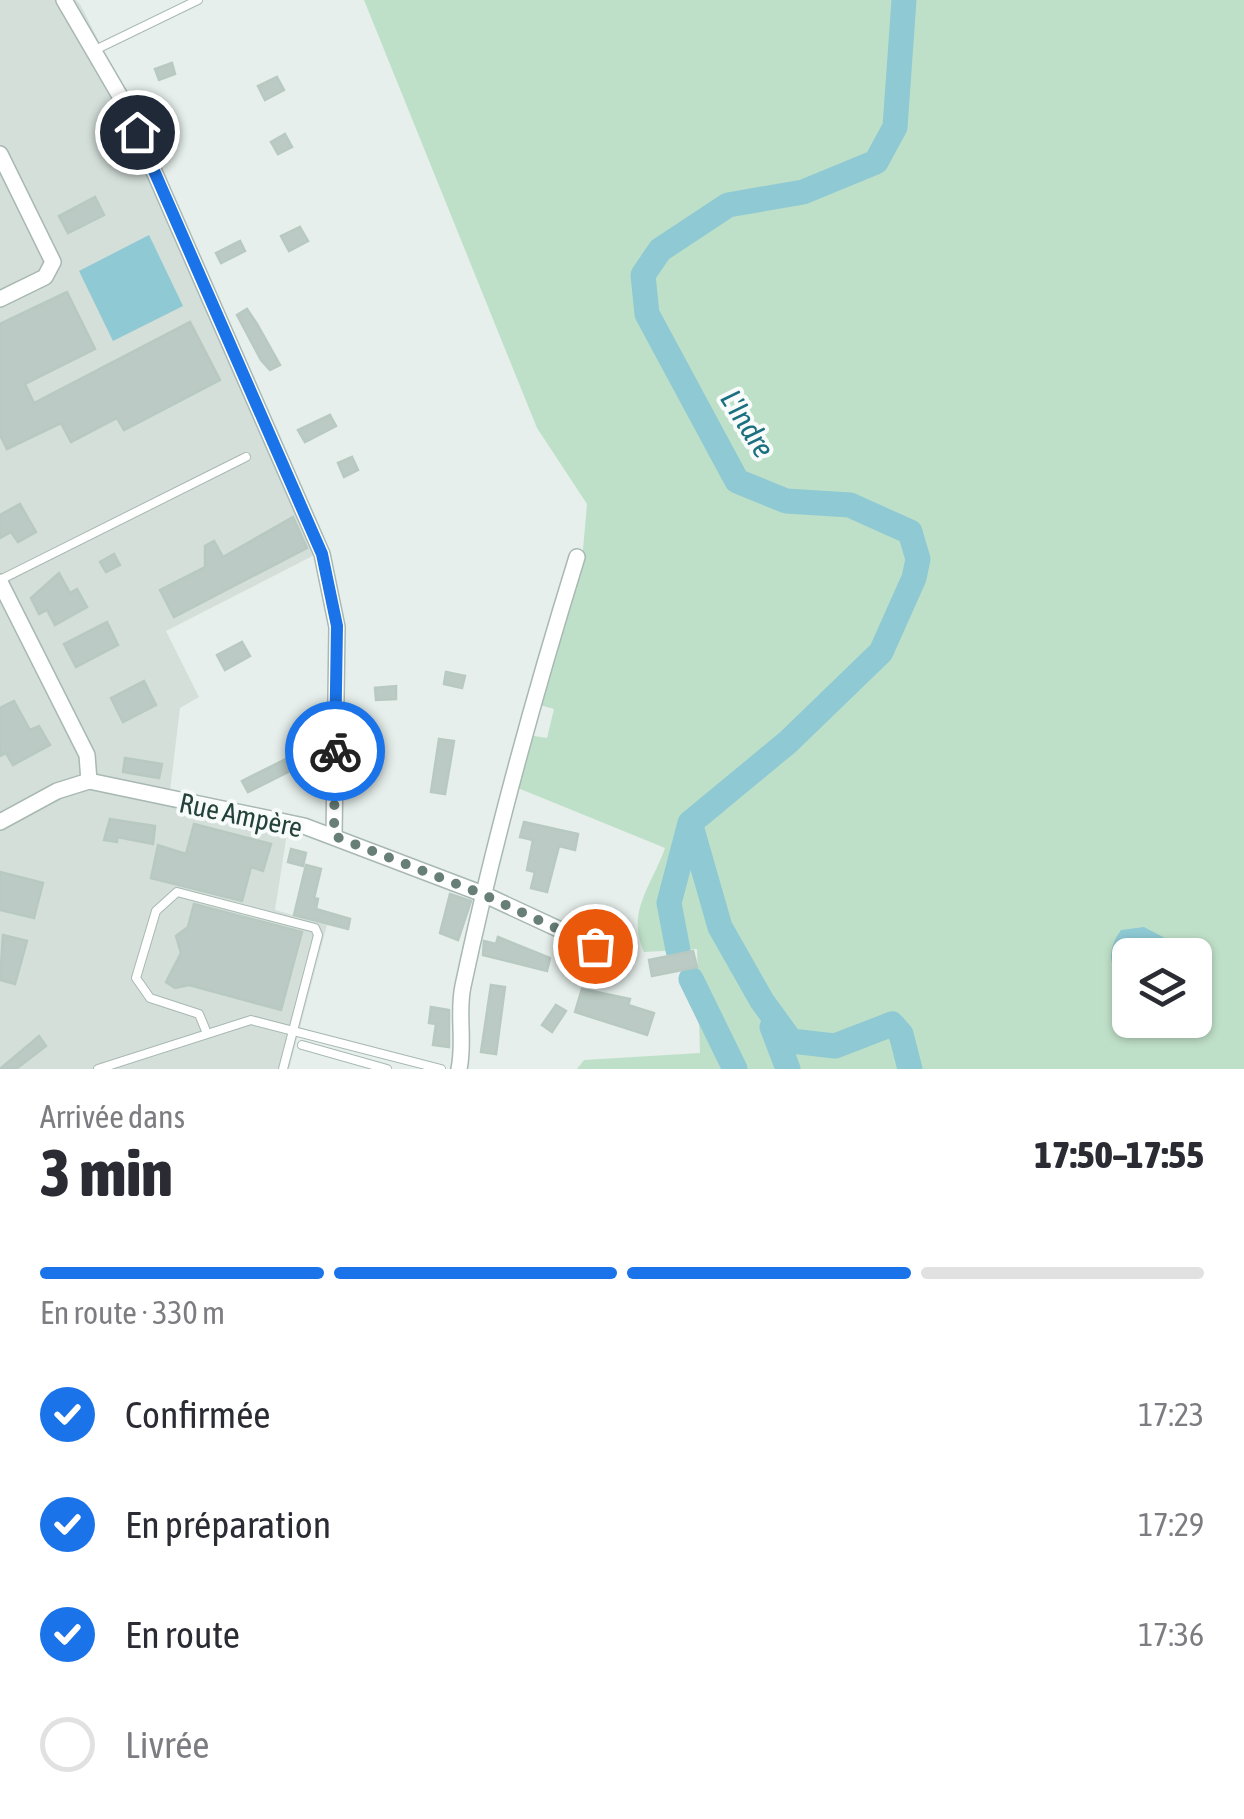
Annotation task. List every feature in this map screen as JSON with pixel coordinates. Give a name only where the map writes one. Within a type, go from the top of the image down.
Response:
[{"type":"street","points":[[64,0],[95,50],[164,191],[322,554],[337,626],[334,836]]},
{"type":"street","points":[[0,154],[53,262],[45,278],[0,300]]},
{"type":"street","points":[[458,1069],[463,1051],[461,995],[482,894],[524,729],[576,557]]},
{"type":"street","points":[[0,581],[88,755],[90,781],[57,790],[0,822]]},
{"type":"street","name":"Rue Ampère","points":[[90,781],[304,826],[482,894],[595,946]]},
{"type":"lane","points":[[95,50],[198,0]]},
{"type":"lane","points":[[0,581],[246,457]]},
{"type":"lane","points":[[206,1031],[199,1014],[150,998],[136,978],[156,911],[177,892],[315,928],[318,935],[283,1069]]},
{"type":"lane","points":[[98,1069],[206,1031],[251,1020],[442,1069]]},
{"type":"lane","points":[[302,1045],[387,1069]]},
{"type":"shaded area","points":[[0,0],[76,0],[80,4],[140,123],[328,548],[166,631],[199,697],[180,708],[170,791],[290,814],[275,910],[327,925],[289,1069],[0,1069]]},
{"type":"green space","points":[[364,0],[1244,0],[1244,1069],[577,1069],[584,1060],[700,1053],[697,949],[644,952],[639,938],[642,900],[665,848],[513,786],[528,735],[547,738],[554,709],[536,704],[582,561],[587,504],[537,428]]},
{"type":"water","points":[[149,235],[183,306],[113,341],[79,271]]},
{"type":"water","points":[[1144,927],[1165,938],[1117,938],[1121,930]]},
{"type":"building","points":[[172,63],[175,74],[159,80],[155,69]]},
{"type":"building","points":[[277,77],[284,90],[265,100],[258,86]]},
{"type":"building","points":[[285,134],[292,147],[278,154],[271,142]]},
{"type":"building","points":[[95,197],[104,215],[68,233],[59,216]]},
{"type":"building","points":[[300,227],[308,241],[289,251],[281,236]]},
{"type":"building","points":[[240,241],[245,251],[221,263],[216,253]]},
{"type":"building","points":[[67,292],[95,349],[25,384],[34,403],[190,322],[220,380],[124,430],[117,418],[71,442],[61,423],[7,449],[0,435],[0,324]]},
{"type":"building","points":[[247,309],[280,365],[270,370],[237,315]]},
{"type":"building","points":[[330,415],[336,426],[305,442],[298,430]]},
{"type":"building","points":[[352,457],[358,470],[344,477],[338,463]]},
{"type":"building","points":[[20,504],[36,532],[18,542],[11,532],[0,538],[0,515]]},
{"type":"building","points":[[293,517],[307,548],[174,617],[160,590],[205,567],[205,546],[214,541],[223,557]]},
{"type":"building","points":[[114,554],[120,565],[106,572],[100,562]]},
{"type":"building","points":[[59,573],[70,593],[77,589],[87,607],[55,625],[47,610],[39,614],[31,598]]},
{"type":"building","points":[[107,622],[118,645],[76,667],[64,644]]},
{"type":"building","points":[[242,642],[250,656],[225,670],[217,655]]},
{"type":"building","points":[[446,672],[465,676],[462,688],[444,684]]},
{"type":"building","points":[[144,681],[156,705],[123,722],[111,698]]},
{"type":"building","points":[[396,686],[396,699],[376,700],[375,688]]},
{"type":"building","points":[[14,701],[30,730],[39,726],[50,745],[13,765],[6,753],[0,756],[0,708]]},
{"type":"building","points":[[439,739],[454,741],[445,794],[431,792]]},
{"type":"building","points":[[310,747],[316,758],[248,792],[242,781]]},
{"type":"building","points":[[125,758],[162,764],[159,778],[123,772]]},
{"type":"building","points":[[110,819],[155,826],[153,844],[117,837],[117,842],[104,840]]},
{"type":"building","points":[[524,822],[578,834],[575,850],[559,846],[547,892],[531,888],[535,872],[527,870],[533,840],[520,837]]},
{"type":"building","points":[[194,824],[271,844],[263,871],[251,867],[242,901],[151,878],[158,845],[186,854]]},
{"type":"building","points":[[291,849],[306,853],[303,866],[288,862]]},
{"type":"building","points":[[306,865],[321,869],[314,898],[318,899],[316,909],[350,919],[348,929],[294,915]]},
{"type":"building","points":[[0,872],[43,883],[34,918],[0,910]]},
{"type":"building","points":[[450,894],[471,901],[458,940],[440,933]]},
{"type":"building","points":[[194,904],[302,932],[281,1010],[189,985],[175,988],[166,982],[181,953],[176,936],[188,927]]},
{"type":"building","points":[[3,935],[27,941],[15,984],[0,980]]},
{"type":"building","points":[[498,937],[550,958],[547,971],[483,955],[484,941],[496,944]]},
{"type":"building","points":[[615,950],[635,953],[632,966],[613,963]]},
{"type":"building","points":[[693,951],[697,967],[652,976],[649,960]]},
{"type":"building","points":[[491,985],[505,987],[496,1054],[481,1052]]},
{"type":"building","points":[[582,989],[630,999],[628,1005],[654,1013],[647,1035],[575,1012]]},
{"type":"building","points":[[556,1005],[566,1011],[552,1032],[542,1025]]},
{"type":"building","points":[[431,1007],[449,1010],[449,1047],[433,1045],[436,1024],[429,1023]]},
{"type":"building","points":[[39,1036],[46,1046],[16,1069],[0,1069]]},
{"type":"waterway","name":"L'Indre","points":[[678,950],[669,903],[690,823],[788,742],[881,652],[914,578],[918,559],[910,532],[850,505],[786,501],[737,481],[647,314],[643,275],[660,250],[728,205],[803,192],[876,162],[895,127],[904,0]]},
{"type":"waterway","points":[[691,826],[720,927],[762,1001],[791,1041],[835,1046],[892,1024],[901,1034],[910,1069]]},
{"type":"waterway","name":"L'Indre","points":[[691,979],[735,1069]]},
{"type":"waterway","points":[[772,1027],[788,1069]]},
{"type":"way so far","points":[[335,751],[334,836],[482,894],[595,946]]},
{"type":"route","points":[[137,132],[322,554],[334,593],[337,626],[335,751]]}]
